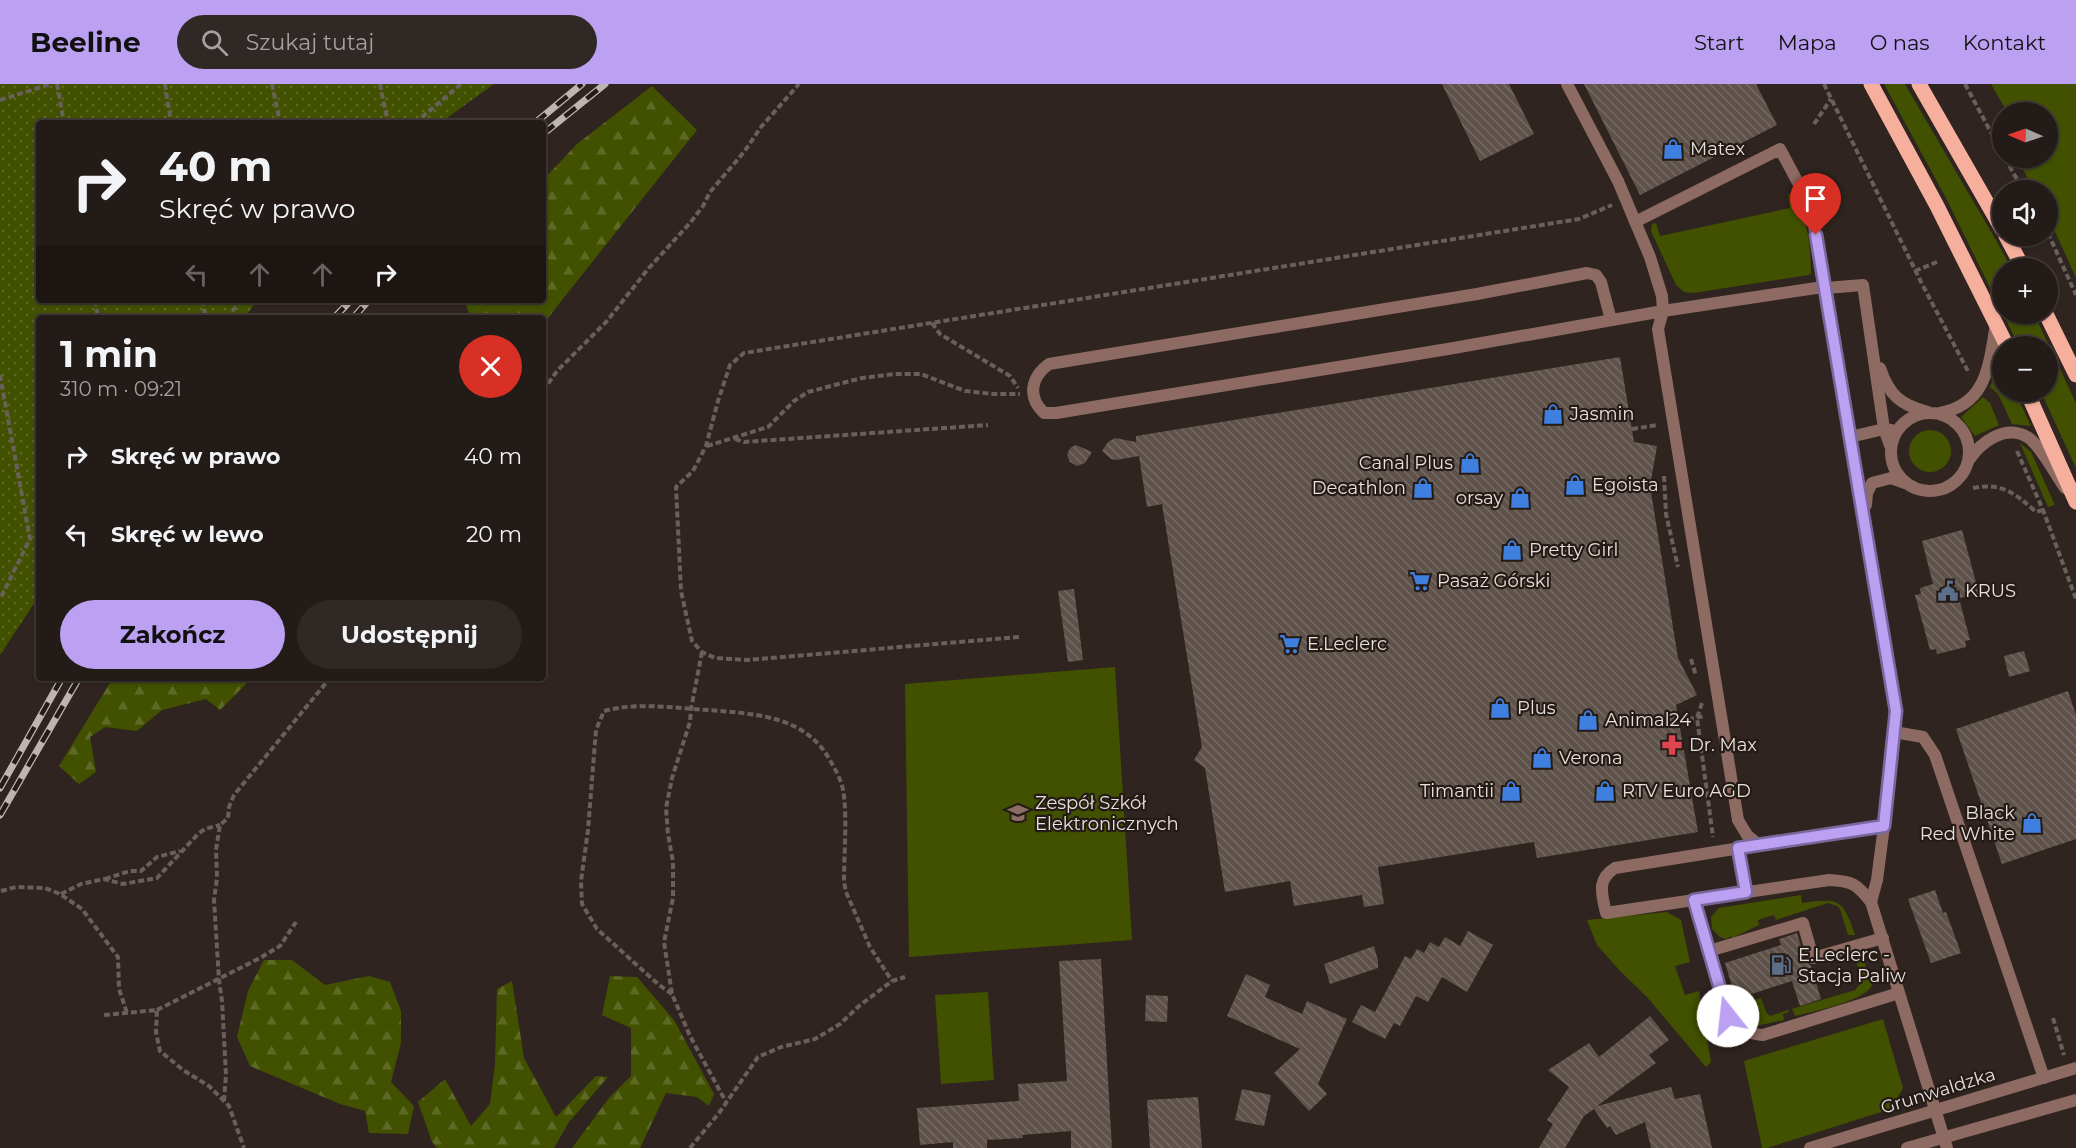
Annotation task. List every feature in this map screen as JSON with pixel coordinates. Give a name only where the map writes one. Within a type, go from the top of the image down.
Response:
[{"type":"main road","points":[[1870,84],[1937,206],[1992,316]]},
{"type":"main road","points":[[1918,84],[1992,212]]},
{"type":"main road","points":[[1996,324],[2002,336]]},
{"type":"main road","points":[[2051,324],[2076,375]]},
{"type":"main road","points":[[2031,402],[2076,503]]},
{"type":"street","points":[[1567,84],[1626,198],[1650,257],[1662,296],[1663,311],[1658,329],[1738,820],[1747,835],[1759,845]]},
{"type":"street","points":[[1635,222],[1780,149],[1810,205],[1826,288],[1896,711],[1877,880],[1871,902]]},
{"type":"street","points":[[1611,320],[1601,282],[1596,275],[1587,273],[1466,296],[1049,364],[1040,370],[1028,393],[1044,413],[1056,413],[1448,349],[1663,311],[1816,288],[1863,285],[1884,429],[1891,448],[1892,461],[1897,473],[1906,483]]},
{"type":"street","points":[[1891,448],[1894,435],[1910,418],[1953,410],[1974,395],[1988,371],[1996,324]]},
{"type":"street","points":[[1872,341],[1881,371],[1890,390],[1899,401],[1912,408],[1950,418],[1960,426],[1967,436],[1969,461]]},
{"type":"street","points":[[1850,437],[1884,429],[1898,430]]},
{"type":"street","points":[[1864,521],[1867,493],[1872,483],[1891,478],[1924,490],[1943,489],[1955,483],[1977,448],[1996,435],[2017,434],[2028,437],[2076,503]]},
{"type":"street","points":[[1894,732],[1923,737],[1935,754],[2043,1078]]},
{"type":"street","points":[[1884,826],[1615,868],[1606,873],[1602,883],[1606,913],[1829,880],[1847,881],[1859,886],[1871,902],[1945,1143]]},
{"type":"street","points":[[1738,848],[1746,892]]},
{"type":"street","points":[[1694,900],[1728,1016],[1753,1034],[1763,1035],[1899,993]]},
{"type":"street","points":[[1709,951],[1803,923],[1814,958],[1883,938]]},
{"type":"street","name":"Grunwaldzka","points":[[1810,1148],[2076,1068]]},
{"type":"street","points":[[1907,1148],[1945,1143],[2076,1100]]},
{"type":"path","points":[[0,100],[51,84]]},
{"type":"path","points":[[57,84],[63,120]]},
{"type":"path","points":[[165,84],[171,120]]},
{"type":"path","points":[[272,84],[279,120]]},
{"type":"path","points":[[380,84],[387,120]]},
{"type":"path","points":[[419,120],[461,84]]},
{"type":"path","points":[[546,387],[557,371],[607,321],[648,269],[690,223],[710,192],[744,153],[761,127],[799,84]]},
{"type":"path","points":[[1824,84],[1915,271],[1971,378]]},
{"type":"path","points":[[1965,84],[1992,134]]},
{"type":"path","points":[[1814,124],[1831,99]]},
{"type":"path","points":[[1019,637],[747,660],[715,658],[702,652],[692,641],[681,591],[676,487],[693,471],[706,446],[730,365],[744,353],[1579,219],[1626,198]]},
{"type":"path","points":[[2054,246],[2076,295]]},
{"type":"path","points":[[1915,271],[1937,262]]},
{"type":"path","points":[[229,315],[240,303]]},
{"type":"path","points":[[931,323],[940,334],[1010,376],[1028,393]]},
{"type":"path","points":[[706,446],[768,427],[794,401],[808,392],[862,378],[895,374],[921,375],[965,391],[993,394],[1028,393]]},
{"type":"path","points":[[0,375],[30,539],[0,599]]},
{"type":"path","points":[[1632,429],[1673,423]]},
{"type":"path","points":[[734,438],[744,442],[988,425]]},
{"type":"path","points":[[2013,442],[2043,510],[2076,599]]},
{"type":"path","points":[[1663,471],[1666,514],[1678,568]]},
{"type":"path","points":[[1973,488],[1986,485],[1995,486],[2015,494],[2036,513],[2043,510]]},
{"type":"path","points":[[702,652],[690,722],[672,778],[666,808],[673,862],[672,898],[664,942],[672,994],[690,1036],[726,1102]]},
{"type":"path","points":[[1690,659],[1699,682]]},
{"type":"path","points":[[104,879],[123,884],[157,878],[198,834],[205,829],[220,825],[228,818],[229,807],[234,795],[328,681]]},
{"type":"path","points":[[1703,693],[1697,718],[1715,852]]},
{"type":"path","points":[[672,994],[659,986],[597,929],[582,904],[581,881],[589,819],[596,730],[603,711],[617,707],[691,709],[764,716],[800,727],[817,742],[837,774],[844,794],[846,892],[870,947],[892,981]]},
{"type":"path","points":[[1679,721],[1721,714]]},
{"type":"path","points":[[220,825],[216,850],[217,878],[214,900],[222,1000],[224,1101]]},
{"type":"path","points":[[60,894],[81,884],[130,871],[141,871],[157,857],[181,851]]},
{"type":"path","points":[[1,891],[30,886],[45,888],[60,894],[82,909],[118,957],[119,989],[127,1013]]},
{"type":"path","points":[[104,1015],[157,1010],[219,980],[280,946],[296,922]]},
{"type":"path","points":[[690,1148],[759,1057],[781,1047],[815,1039],[840,1024],[892,981],[905,977]]},
{"type":"path","points":[[157,1010],[156,1032],[160,1051],[183,1070],[209,1086],[229,1106],[244,1148]]},
{"type":"path","points":[[2053,1018],[2064,1055]]},
{"type":"green space","points":[[0,84],[494,84],[444,120],[36,120],[36,303],[256,303],[246,315],[36,315],[36,601],[0,655]]},
{"type":"green space","points":[[1884,84],[1905,84],[1992,233],[1992,246],[1999,246],[2006,258],[1992,258],[1992,292],[1947,200]]},
{"type":"green space","points":[[1991,84],[2076,84],[2076,278],[2058,238],[2058,180],[2029,180],[2022,168],[2058,168],[2058,102],[2001,102]]},
{"type":"green space","points":[[652,86],[697,130],[546,320],[546,315],[470,315],[465,303],[546,303],[546,177],[577,144]]},
{"type":"green space","points":[[1788,194],[1795,196],[1803,212],[1810,254],[1811,273],[1809,275],[1693,293],[1684,292],[1676,285],[1651,231],[1652,224],[1656,223],[1660,236],[1790,208]]},
{"type":"green space","points":[[2008,324],[2039,324],[2044,336],[2014,336]]},
{"type":"green space","points":[[2058,365],[2076,403],[2076,468],[2046,402],[2058,402]]},
{"type":"green space","points":[[1983,397],[1990,403],[1999,425],[1975,436],[1961,417]]},
{"type":"green space","points":[[2002,402],[2020,402],[2031,426],[2012,424]]},
{"type":"green space","points":[[1930,430],[1938,431],[1945,436],[1950,443],[1950,459],[1945,466],[1938,471],[1930,472],[1922,471],[1915,466],[1910,459],[1909,451],[1910,443],[1915,436],[1922,431]]},
{"type":"green space","points":[[2020,443],[2031,452],[2055,505],[2048,507]]},
{"type":"green space","points":[[1115,667],[1132,940],[909,957],[905,684]]},
{"type":"green space","points":[[111,681],[249,681],[220,710],[206,699],[162,710],[137,731],[105,727],[90,737],[96,772],[79,784],[59,766]]},
{"type":"green space","points":[[1801,895],[1802,903],[1832,901],[1838,904],[1847,914],[1855,935],[1848,935],[1840,909],[1828,903],[1776,920],[1774,915],[1758,920],[1759,925],[1732,938],[1731,936],[1726,939],[1720,937],[1712,929],[1711,917],[1719,908]]},
{"type":"green space","points":[[1667,912],[1681,920],[1690,962],[1675,966],[1685,995],[1699,991],[1711,1062],[1706,1067],[1647,997],[1597,945],[1587,920]]},
{"type":"green space","points":[[1858,955],[1862,955],[1872,985],[1868,991],[1849,1001],[1795,1016],[1792,1009],[1855,990],[1860,983],[1855,959]]},
{"type":"green space","points":[[264,960],[292,960],[325,985],[369,976],[390,982],[401,1011],[401,1043],[391,1082],[414,1106],[408,1134],[369,1133],[365,1111],[340,1104],[250,1066],[237,1037],[248,991]]},
{"type":"green space","points":[[610,976],[637,977],[674,1020],[714,1094],[709,1106],[697,1097],[666,1093],[640,1148],[572,1148],[609,1098],[631,1076],[631,1028],[602,1015]]},
{"type":"green space","points":[[512,981],[524,1058],[556,1117],[596,1076],[608,1077],[569,1122],[554,1148],[437,1148],[432,1142],[418,1102],[445,1079],[471,1126],[490,1104],[495,1064],[497,989]]},
{"type":"green space","points":[[988,992],[994,1080],[941,1084],[935,995]]},
{"type":"green space","points":[[1761,998],[1770,1016],[1788,1010],[1789,1012],[1783,1014],[1784,1020],[1756,1026],[1740,1020],[1741,1015],[1754,1012],[1751,1001]]},
{"type":"green space","points":[[1883,1019],[1903,1088],[1891,1109],[1762,1148],[1744,1061]]},
{"type":"building","points":[[1442,84],[1509,84],[1534,134],[1480,161]]},
{"type":"building","name":"Matex","points":[[1584,84],[1756,84],[1777,125],[1640,195]]},
{"type":"building","name":"Pasaż Górski","points":[[1620,357],[1634,442],[1657,446],[1650,486],[1678,658],[1697,695],[1676,705],[1698,832],[1537,858],[1534,842],[1378,867],[1384,904],[1364,907],[1362,895],[1294,906],[1290,881],[1225,892],[1205,768],[1194,760],[1202,747],[1162,504],[1147,507],[1139,456],[1111,459],[1102,451],[1108,442],[1115,438],[1136,442],[1136,436]]},
{"type":"building","points":[[1076,445],[1092,452],[1085,463],[1077,466],[1070,462],[1067,455],[1070,448]]},
{"type":"building","name":"KRUS","points":[[1962,530],[1979,594],[1959,598],[1970,640],[1965,641],[1966,647],[1937,654],[1936,649],[1930,650],[1915,595],[1921,594],[1920,588],[1933,584],[1922,541]]},
{"type":"building","points":[[1074,589],[1083,660],[1068,662],[1058,591]]},
{"type":"building","points":[[2024,651],[2030,671],[2009,677],[2004,656]]},
{"type":"building","points":[[2068,691],[2076,715],[2076,839],[2002,864],[1956,729]]},
{"type":"building","points":[[1935,890],[1961,953],[1931,963],[1908,899]]},
{"type":"building","points":[[1468,931],[1493,945],[1467,992],[1442,977],[1428,1002],[1416,996],[1400,1026],[1394,1023],[1385,1039],[1352,1022],[1361,1005],[1375,1012],[1405,956],[1411,959],[1417,949],[1424,953],[1430,942],[1439,947],[1445,937],[1460,946]]},
{"type":"building","points":[[1797,933],[1805,960],[1811,966],[1821,999],[1800,1006],[1792,981],[1736,999],[1725,963],[1781,945],[1779,939]]},
{"type":"building","points":[[1374,946],[1378,968],[1330,984],[1324,964]]},
{"type":"building","points":[[1101,959],[1112,1148],[1071,1148],[1071,1131],[1022,1135],[1023,1138],[987,1140],[987,1148],[953,1148],[953,1142],[920,1145],[917,1108],[1019,1101],[1018,1084],[1067,1081],[1059,961]]},
{"type":"building","points":[[1246,974],[1270,985],[1265,997],[1302,1014],[1307,1001],[1347,1019],[1318,1084],[1327,1094],[1309,1111],[1274,1073],[1300,1049],[1227,1016]]},
{"type":"building","points":[[1146,995],[1168,996],[1167,1022],[1145,1021]]},
{"type":"building","points":[[1650,1016],[1669,1040],[1649,1055],[1656,1063],[1597,1106],[1671,1087],[1675,1099],[1700,1094],[1712,1148],[1651,1148],[1645,1122],[1616,1135],[1610,1126],[1607,1128],[1594,1109],[1584,1116],[1565,1148],[1539,1148],[1553,1124],[1547,1120],[1569,1087],[1548,1070],[1589,1043],[1599,1057]]},
{"type":"building","points":[[1242,1089],[1271,1095],[1264,1126],[1235,1120]]},
{"type":"building","points":[[1198,1097],[1202,1148],[1150,1148],[1147,1100]]},
{"type":"railway","points":[[539,120],[582,84]]},
{"type":"railway","points":[[546,132],[605,84]]},
{"type":"railway","points":[[337,315],[348,303]]},
{"type":"railway","points":[[356,315],[366,303]]},
{"type":"railway","points":[[0,788],[60,681]]},
{"type":"railway","points":[[0,815],[77,681]]},
{"type":"place","name":"Matex","points":[[1673,149]]},
{"type":"place","name":"Jasmin","points":[[1553,414]]},
{"type":"place","name":"Canal Plus","points":[[1470,463]]},
{"type":"place","name":"Egoista","points":[[1575,485]]},
{"type":"place","name":"Decathlon","points":[[1423,488]]},
{"type":"place","name":"orsay","points":[[1520,498]]},
{"type":"place","name":"Pretty Girl","points":[[1512,550]]},
{"type":"place","name":"Pasaż Górski","points":[[1420,581]]},
{"type":"place","name":"KRUS","points":[[1948,591]]},
{"type":"place","name":"E.Leclerc","points":[[1290,644]]},
{"type":"place","name":"Plus","points":[[1500,708]]},
{"type":"place","name":"Animal24","points":[[1588,720]]},
{"type":"place","name":"Dr. Max","points":[[1672,745]]},
{"type":"place","name":"Verona","points":[[1542,758]]},
{"type":"place","name":"Timantii","points":[[1511,791]]},
{"type":"place","name":"RTV Euro AGD","points":[[1605,791]]},
{"type":"place","name":"Zespół Szkół Elektronicznych","points":[[1018,813]]},
{"type":"place","name":"Black Red White","points":[[2032,823]]},
{"type":"place","name":"E.Leclerc - Stacja Paliw","points":[[1781,965]]},
{"type":"route","points":[[1728,1016],[1694,900],[1746,892],[1738,848],[1884,826],[1896,721],[1816,235]]}]
